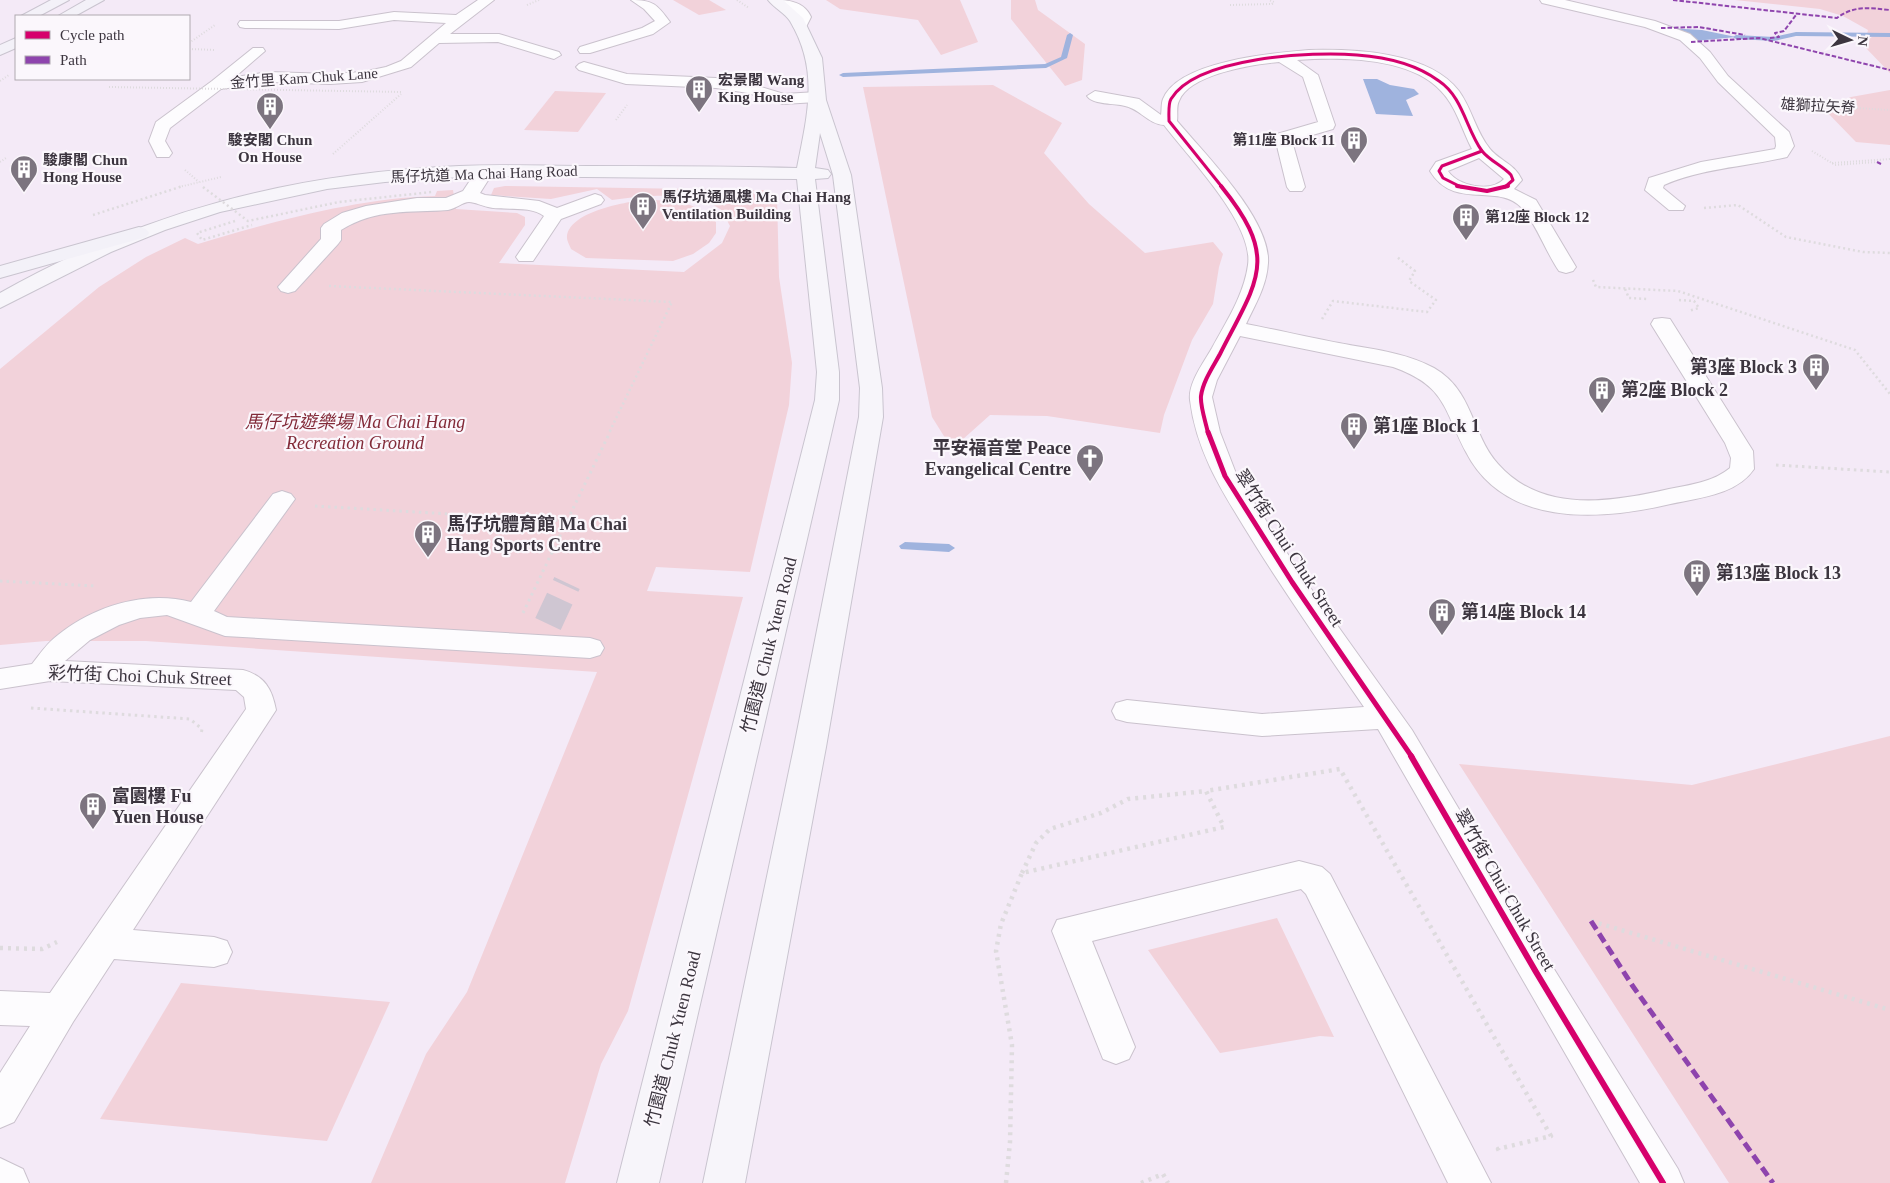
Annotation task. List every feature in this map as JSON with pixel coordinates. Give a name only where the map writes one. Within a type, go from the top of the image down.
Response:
[{"type":"highway","points":[[30,15],[62,0]]},
{"type":"highway","points":[[67,15],[97,0]]},
{"type":"highway","points":[[0,51],[15,43]]},
{"type":"highway","points":[[0,272],[139,233]]},
{"type":"main road","name":"竹園道 Chuk Yuen Road","points":[[724,1183],[814,728],[871,417],[871,388],[842,175],[818,99],[814,58],[796,18],[775,0]]},
{"type":"main road","name":"竹園道 Chuk Yuen Road","points":[[638,1183],[827,400],[828,372],[805,173],[818,99]]},
{"type":"main road","name":"馬仔坑道 Ma Chai Hang Road","points":[[0,302],[48,274],[139,233],[218,207],[305,186],[408,174],[485,171],[805,173],[842,175]]},
{"type":"street","points":[[394,16],[414,0]]},
{"type":"street","name":"金竹里 Kam Chuk Lane","points":[[216,85],[269,77],[330,79],[374,75],[406,64],[459,19],[487,0]]},
{"type":"street","points":[[560,64],[569,51],[585,50],[597,44],[653,29],[663,22],[648,6],[638,0]]},
{"type":"street","points":[[784,0],[804,17],[800,26]]},
{"type":"street","points":[[1547,0],[1650,24],[1684,37],[1705,55],[1723,79],[1783,136],[1785,146],[1781,153],[1699,167],[1666,176],[1655,182],[1654,190],[1676,206]]},
{"type":"street","points":[[245,24],[339,25],[394,16],[459,19]]},
{"type":"street","points":[[435,39],[499,38],[560,64],[584,66],[626,79],[716,83],[751,89],[783,99],[818,99]]},
{"type":"street","points":[[584,66],[599,59],[596,54],[585,50]]},
{"type":"street","name":"金竹里 Kam Chuk Lane","points":[[163,152],[157,141],[160,130],[258,51]]},
{"type":"street","points":[[1095,96],[1134,102],[1158,120],[1169,121],[1167,107],[1169,100],[1179,87],[1219,68],[1282,57],[1325,54],[1358,55],[1410,67],[1428,75],[1450,91],[1482,151],[1512,176],[1511,184],[1498,190],[1484,191],[1462,188],[1451,184],[1439,174],[1442,166],[1482,151]]},
{"type":"street","points":[[1282,57],[1318,79],[1326,127],[1283,138],[1296,187]]},
{"type":"street","points":[[1325,120],[1343,121]]},
{"type":"street","name":"翠竹街 Chui Chuk Street","points":[[1169,121],[1236,205],[1255,239],[1258,265],[1256,281],[1206,380],[1201,397],[1208,432],[1224,476],[1292,582],[1424,775],[1536,972],[1663,1183]]},
{"type":"street","points":[[289,286],[331,240],[331,228],[349,217],[392,208],[449,204],[470,195],[485,171]]},
{"type":"street","points":[[1498,190],[1514,195],[1530,204],[1566,267]]},
{"type":"street","points":[[470,195],[479,202],[540,207],[554,214]]},
{"type":"street","points":[[526,257],[554,214],[594,200]]},
{"type":"street","points":[[1233,328],[1393,361],[1420,370],[1443,385],[1451,393],[1479,454],[1495,475],[1520,492],[1535,499],[1571,509],[1590,510],[1630,506],[1720,484],[1741,472],[1744,466],[1743,455],[1737,443],[1662,324]]},
{"type":"street","points":[[198,614],[282,500]]},
{"type":"street","points":[[41,672],[59,650],[88,629],[112,617],[165,606],[198,614],[225,626],[536,628],[590,648]]},
{"type":"street","name":"彩竹街 Choi Chuk Street","points":[[0,679],[41,672],[243,680],[258,692],[261,710],[60,1010],[0,1110]]},
{"type":"street","points":[[1128,711],[1262,724],[1386,717]]},
{"type":"street","points":[[1116,1047],[1070,932],[1299,875],[1310,877],[1318,884],[1470,1183]]},
{"type":"street","points":[[106,943],[214,952]]},
{"type":"street","points":[[0,1008],[60,1010]]},
{"type":"street","points":[[0,1178],[8,1183]]},
{"type":"path","points":[[527,5],[539,0]]},
{"type":"path","points":[[737,0],[754,11]]},
{"type":"path","points":[[1230,5],[1272,4],[1274,2],[1269,0]]},
{"type":"path","points":[[190,42],[215,25]]},
{"type":"path","points":[[109,87],[402,92],[336,153],[327,155]]},
{"type":"path","points":[[0,158],[6,158],[0,162]]},
{"type":"path","points":[[1831,163],[1890,159]]},
{"type":"path","points":[[1835,165],[1877,162]]},
{"type":"path","points":[[84,218],[198,181],[226,176]]},
{"type":"path","points":[[203,187],[248,221],[274,214],[349,200],[432,192]]},
{"type":"path","points":[[1676,206],[1682,210],[1738,205],[1786,237],[1864,252],[1890,253]]},
{"type":"path","points":[[235,221],[197,233],[202,240],[252,225]]},
{"type":"path","points":[[1318,326],[1333,301],[1426,312],[1436,300],[1409,281],[1415,271],[1397,257]]},
{"type":"path","points":[[1591,277],[1596,287],[1678,291],[1855,350],[1890,394]]},
{"type":"path","points":[[289,286],[672,302],[567,521],[536,628]]},
{"type":"path","points":[[1774,465],[1890,472]]},
{"type":"path","points":[[310,505],[567,521]]},
{"type":"path","points":[[27,708],[190,719],[202,729],[199,742]]},
{"type":"path","points":[[1006,1183],[1010,1142],[1012,1045],[996,951],[1001,924],[1036,843],[1050,829],[1102,813],[1128,799],[1206,791],[1340,769],[1551,1136],[1498,1149],[1502,1156]]},
{"type":"path","points":[[1022,873],[1224,826],[1206,791]]},
{"type":"path","points":[[1591,921],[1890,1010]]},
{"type":"path","points":[[0,948],[42,949],[65,938]]},
{"type":"path","points":[[1142,1183],[1163,1174],[1168,1183]]},
{"type":"green space","points":[[673,0],[709,0],[726,10],[699,15]]},
{"type":"green space","points":[[826,0],[960,0],[978,42],[941,55],[918,20],[840,9]]},
{"type":"green space","points":[[1011,0],[1035,0],[1038,10],[1085,44],[1082,80],[1065,86],[1011,19]]},
{"type":"green space","points":[[1735,0],[1890,0],[1890,73],[1864,46],[1868,30],[1843,16],[1820,9]]},
{"type":"green space","points":[[993,85],[1062,123],[1044,153],[1089,204],[1145,253],[1213,242],[1223,254],[1213,304],[1192,340],[1164,415],[1160,433],[1047,416],[990,415],[952,449],[932,417],[863,87]]},
{"type":"green space","points":[[1890,90],[1890,145],[1856,142],[1824,109],[1851,97]]},
{"type":"green space","points":[[555,91],[606,93],[578,132],[524,130]]},
{"type":"green space","name":"馬仔坑遊樂場 Ma Chai Hang Recreation Ground","points":[[505,186],[763,190],[777,196],[779,277],[792,363],[789,405],[750,572],[656,567],[647,591],[743,597],[628,1011],[601,1064],[565,1183],[371,1183],[426,1054],[467,992],[597,672],[146,641],[46,641],[0,645],[0,369],[99,287],[146,257],[185,238],[198,244],[255,227],[345,206],[375,201],[435,196],[437,191],[453,190],[456,209],[517,213],[525,217],[525,225],[499,263],[684,272],[722,243],[730,226],[722,210],[697,199],[653,196],[612,200],[597,189],[551,199],[491,195],[494,188]]},
{"type":"green space","name":"馬仔坑通風樓 Ma Chai Hang Ventilation Building","points":[[644,200],[674,201],[701,210],[716,222],[716,233],[709,243],[693,254],[673,261],[586,258],[571,249],[567,238],[570,229],[576,221],[598,210]]},
{"type":"green space","points":[[1890,736],[1890,1183],[1729,1183],[1459,764],[1692,785]]},
{"type":"green space","points":[[1277,918],[1334,1037],[1320,1036],[1220,1053],[1148,950]]},
{"type":"green space","points":[[181,983],[390,1002],[327,1141],[100,1119]]},
{"type":"water","points":[[1669,28],[1702,30],[1736,37],[1695,41]]},
{"type":"water","points":[[1363,79],[1377,79],[1390,85],[1414,89],[1419,94],[1406,100],[1413,116],[1376,114]]},
{"type":"waterway","points":[[1736,37],[1774,39],[1796,34],[1890,35]]},
{"type":"waterway","points":[[843,75],[1046,66],[1064,58],[1070,35]]},
{"type":"waterway","points":[[905,546],[949,548]]},
{"type":"tunnel","points":[[548,624],[567,583]]},
{"type":"marked path","points":[[1673,0],[1837,18],[1846,11],[1862,7],[1890,10]]},
{"type":"marked path","points":[[1770,38],[1779,37],[1775,33],[1784,31],[1796,15]]},
{"type":"marked path","points":[[1661,28],[1699,27],[1745,35]]},
{"type":"marked path","points":[[1691,42],[1759,38],[1823,52],[1890,70]]},
{"type":"marked path","points":[[1877,162],[1881,164]]},
{"type":"marked path","points":[[1591,921],[1632,985],[1773,1183]]},
{"type":"cycle path","points":[[1482,151],[1442,166],[1439,171],[1443,178],[1451,184],[1462,188],[1487,191],[1498,190],[1507,186],[1513,180],[1508,171],[1481,149],[1458,103],[1447,87],[1431,75],[1389,60],[1337,54],[1276,57],[1242,62],[1211,71],[1186,83],[1171,100],[1169,121],[1241,211],[1255,239],[1258,251],[1258,265],[1251,293],[1206,380],[1201,397],[1208,432],[1225,476],[1292,582],[1401,738],[1536,972],[1663,1183]]},
{"type":"place","name":"宏景閣 Wang King House","points":[[699,113]]},
{"type":"place","name":"駿安閣 Chun On House","points":[[270,130]]},
{"type":"place","name":"第11座 Block 11","points":[[1354,164]]},
{"type":"place","name":"駿康閣 Chun Hong House","points":[[24,193]]},
{"type":"place","name":"馬仔坑通風樓 Ma Chai Hang Ventilation Building","points":[[643,230]]},
{"type":"place","name":"第12座 Block 12","points":[[1466,241]]},
{"type":"place","name":"第3座 Block 3","points":[[1816,391]]},
{"type":"place","name":"第2座 Block 2","points":[[1602,414]]},
{"type":"place","name":"第1座 Block 1","points":[[1354,450]]},
{"type":"place","name":"平安福音堂 Peace Evangelical Centre","points":[[1090,482]]},
{"type":"place","name":"馬仔坑體育館 Ma Chai Hang Sports Centre","points":[[428,558]]},
{"type":"place","name":"第13座 Block 13","points":[[1697,597]]},
{"type":"place","name":"第14座 Block 14","points":[[1442,636]]},
{"type":"place","name":"富園樓 Fu Yuen House","points":[[93,830]]}]
